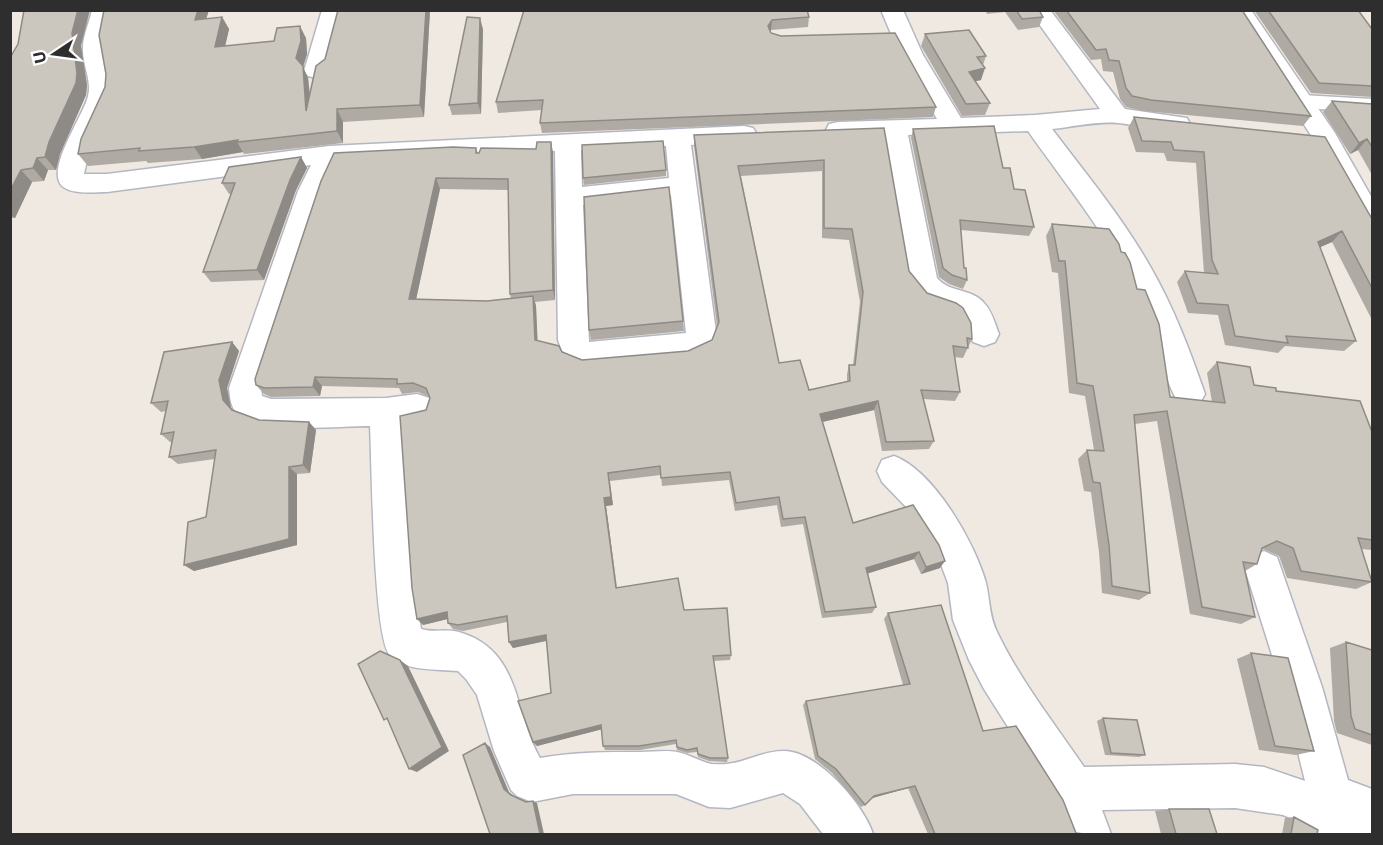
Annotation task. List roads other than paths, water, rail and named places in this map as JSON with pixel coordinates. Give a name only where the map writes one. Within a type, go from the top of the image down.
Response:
[{"type":"street","points":[[103,10],[94,51],[102,84],[100,98],[69,172],[72,180],[79,183],[106,183],[329,154],[768,133]]},
{"type":"street","points":[[316,71],[333,10]]},
{"type":"street","points":[[892,10],[890,34],[954,126]]},
{"type":"street","points":[[1039,10],[1117,115]]},
{"type":"street","points":[[1239,10],[1326,139],[1372,221]]},
{"type":"street","points":[[1302,102],[1372,106]]},
{"type":"street","points":[[814,131],[1035,123],[1117,115],[1144,121],[1201,126]]},
{"type":"street","points":[[1035,123],[1105,217],[1140,275],[1160,314],[1189,394]]},
{"type":"street","points":[[894,129],[923,281],[935,295],[970,307],[976,313],[984,334]]},
{"type":"street","points":[[568,142],[573,340],[576,350],[584,355],[688,346],[699,340],[701,332],[677,136]]},
{"type":"street","points":[[1292,136],[1326,139]]},
{"type":"street","points":[[329,154],[310,191],[245,388],[246,401],[253,408],[271,413],[401,410],[397,595],[403,641],[413,649],[426,652],[459,649],[476,658],[492,681],[519,765],[526,778],[532,781],[573,773],[676,773],[709,785],[730,786],[783,772],[797,775],[815,789],[851,834]]},
{"type":"street","points":[[570,196],[684,185]]},
{"type":"street","points":[[894,471],[921,499],[951,542],[967,583],[972,620],[983,646],[998,675],[1073,789],[1089,834]]},
{"type":"street","points":[[1264,569],[1326,772],[1320,800]]},
{"type":"street","points":[[1073,789],[1235,786],[1264,789],[1372,811]]},
{"type":"street","points":[[1320,800],[1352,834]]}]
